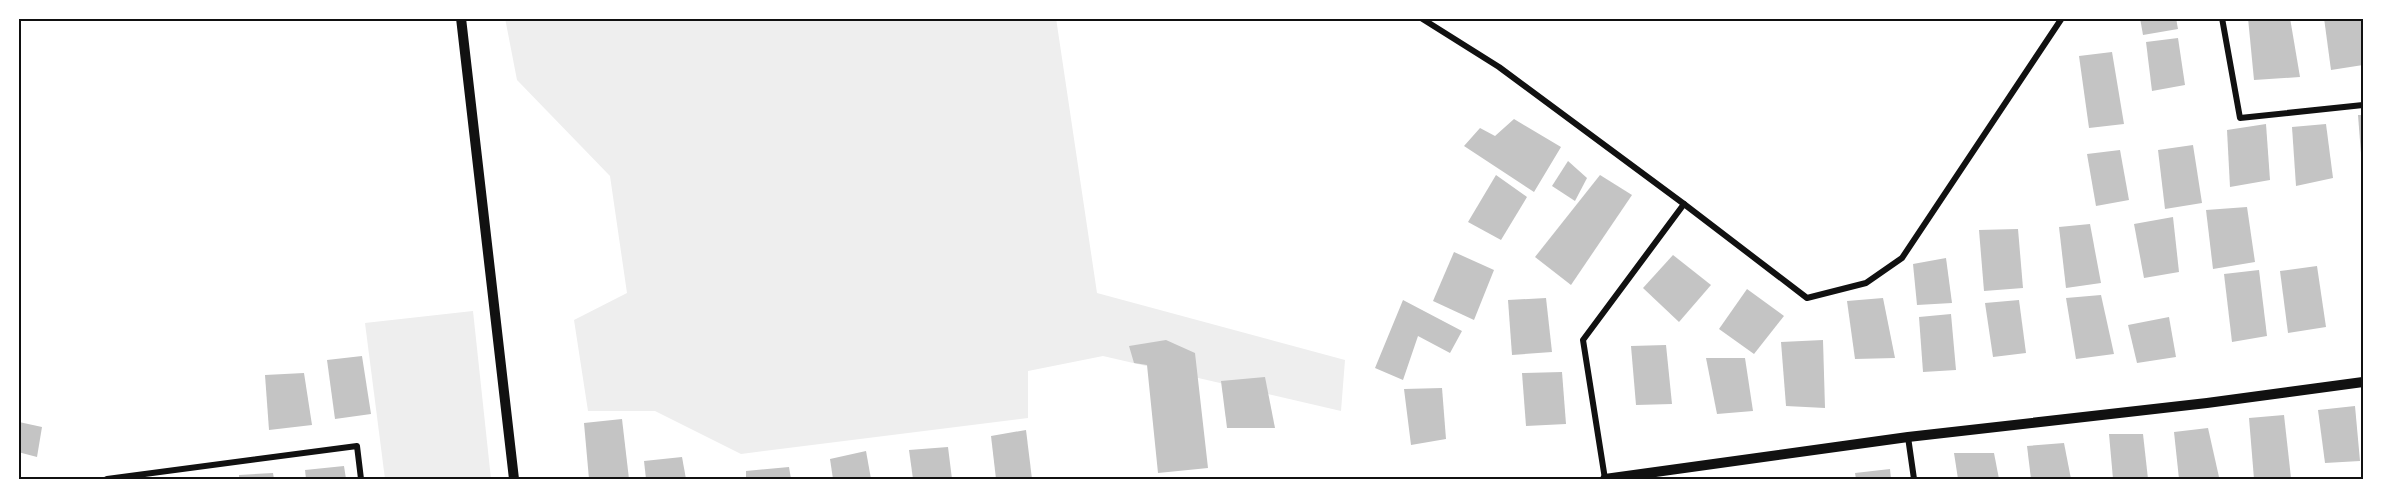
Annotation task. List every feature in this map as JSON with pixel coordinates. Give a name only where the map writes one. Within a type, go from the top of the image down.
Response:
[{"type":"street","points":[[461,18],[514,479]]},
{"type":"street","points":[[1420,18],[1499,67],[1807,298],[1866,283],[1902,258],[2062,18]]},
{"type":"street","points":[[2222,18],[2240,118],[2363,105]]},
{"type":"street","points":[[1684,204],[1583,340],[1605,479],[1908,437],[2207,403],[2363,382]]},
{"type":"street","points":[[1908,437],[1914,479]]},
{"type":"street","points":[[107,479],[357,446],[362,479]]},
{"type":"shaded area","points":[[505,18],[1056,18],[1097,293],[1345,360],[1341,411],[1103,356],[1028,371],[1028,418],[741,454],[655,411],[588,411],[574,320],[627,293],[610,176],[517,80]]},
{"type":"shaded area","points":[[473,311],[491,479],[385,479],[365,323]]},
{"type":"building","points":[[2140,18],[2176,18],[2178,29],[2143,35]]},
{"type":"building","points":[[2248,18],[2290,18],[2300,77],[2254,80]]},
{"type":"building","points":[[2324,18],[2363,18],[2363,65],[2331,70]]},
{"type":"building","points":[[2178,38],[2185,85],[2152,91],[2146,42]]},
{"type":"building","points":[[2112,52],[2124,124],[2089,128],[2079,56]]},
{"type":"building","points":[[2358,115],[2363,115],[2363,154],[2361,154]]},
{"type":"building","points":[[1514,119],[1561,147],[1534,192],[1464,146],[1480,128],[1495,136]]},
{"type":"building","points":[[2266,124],[2270,180],[2230,187],[2227,130]]},
{"type":"building","points":[[2326,124],[2333,178],[2296,186],[2292,127]]},
{"type":"building","points":[[2193,145],[2202,203],[2165,209],[2158,150]]},
{"type":"building","points":[[2120,150],[2129,200],[2096,206],[2087,154]]},
{"type":"building","points":[[1568,161],[1587,178],[1575,201],[1552,186]]},
{"type":"building","points":[[1496,175],[1527,197],[1501,240],[1468,222]]},
{"type":"building","points":[[1600,175],[1632,195],[1571,285],[1535,257]]},
{"type":"building","points":[[2247,207],[2255,262],[2213,269],[2206,210]]},
{"type":"building","points":[[2173,217],[2179,272],[2144,278],[2134,224]]},
{"type":"building","points":[[2090,224],[2101,283],[2066,288],[2059,227]]},
{"type":"building","points":[[2018,229],[2023,288],[1984,291],[1979,230]]},
{"type":"building","points":[[1454,252],[1494,270],[1474,320],[1433,301]]},
{"type":"building","points":[[1673,255],[1711,285],[1679,322],[1643,288]]},
{"type":"building","points":[[1946,258],[1952,303],[1917,305],[1913,264]]},
{"type":"building","points":[[2317,266],[2326,327],[2288,333],[2280,271]]},
{"type":"building","points":[[2259,270],[2267,336],[2232,342],[2224,274]]},
{"type":"building","points":[[1747,289],[1784,316],[1754,354],[1719,329]]},
{"type":"building","points":[[2101,295],[2114,354],[2076,359],[2066,298]]},
{"type":"building","points":[[1546,298],[1552,352],[1512,355],[1508,300]]},
{"type":"building","points":[[1883,298],[1895,358],[1855,359],[1847,301]]},
{"type":"building","points":[[1403,300],[1462,331],[1450,353],[1418,336],[1403,380],[1375,368]]},
{"type":"building","points":[[2019,300],[2026,353],[1993,357],[1985,303]]},
{"type":"building","points":[[1951,314],[1956,370],[1923,372],[1919,317]]},
{"type":"building","points":[[2169,317],[2176,357],[2137,363],[2128,325]]},
{"type":"building","points":[[1166,340],[1195,353],[1208,468],[1158,473],[1147,365],[1134,363],[1129,346]]},
{"type":"building","points":[[1823,340],[1825,408],[1786,406],[1781,342]]},
{"type":"building","points":[[1666,345],[1672,404],[1636,405],[1631,346]]},
{"type":"building","points":[[362,356],[371,414],[335,419],[327,360]]},
{"type":"building","points":[[1706,358],[1745,358],[1753,411],[1717,414]]},
{"type":"building","points":[[1562,372],[1566,424],[1526,426],[1522,373]]},
{"type":"building","points":[[304,373],[312,425],[269,430],[265,375]]},
{"type":"building","points":[[1265,377],[1275,428],[1227,428],[1221,381]]},
{"type":"building","points":[[1442,388],[1446,439],[1411,445],[1404,389]]},
{"type":"building","points":[[2355,406],[2360,461],[2325,463],[2318,410]]},
{"type":"building","points":[[2284,415],[2291,478],[2254,479],[2249,418]]},
{"type":"building","points":[[622,419],[629,479],[589,479],[584,423]]},
{"type":"building","points":[[19,422],[42,427],[37,457],[18,452]]},
{"type":"building","points":[[2208,428],[2219,477],[2179,479],[2174,432]]},
{"type":"building","points":[[1026,430],[1032,479],[996,479],[991,436]]},
{"type":"building","points":[[2109,434],[2143,434],[2148,479],[2113,479]]},
{"type":"building","points":[[2064,443],[2071,479],[2031,479],[2027,446]]},
{"type":"building","points":[[948,447],[952,479],[913,479],[909,450]]},
{"type":"building","points":[[866,451],[871,479],[833,479],[830,459]]},
{"type":"building","points":[[1954,453],[1994,453],[1999,479],[1958,479]]},
{"type":"building","points":[[682,457],[686,479],[646,479],[644,461]]},
{"type":"building","points":[[344,466],[346,479],[306,479],[305,470]]},
{"type":"building","points":[[789,467],[791,479],[746,479],[746,471]]},
{"type":"building","points":[[1890,469],[1891,479],[1856,479],[1855,473]]},
{"type":"building","points":[[273,473],[274,479],[239,479],[239,475]]}]
